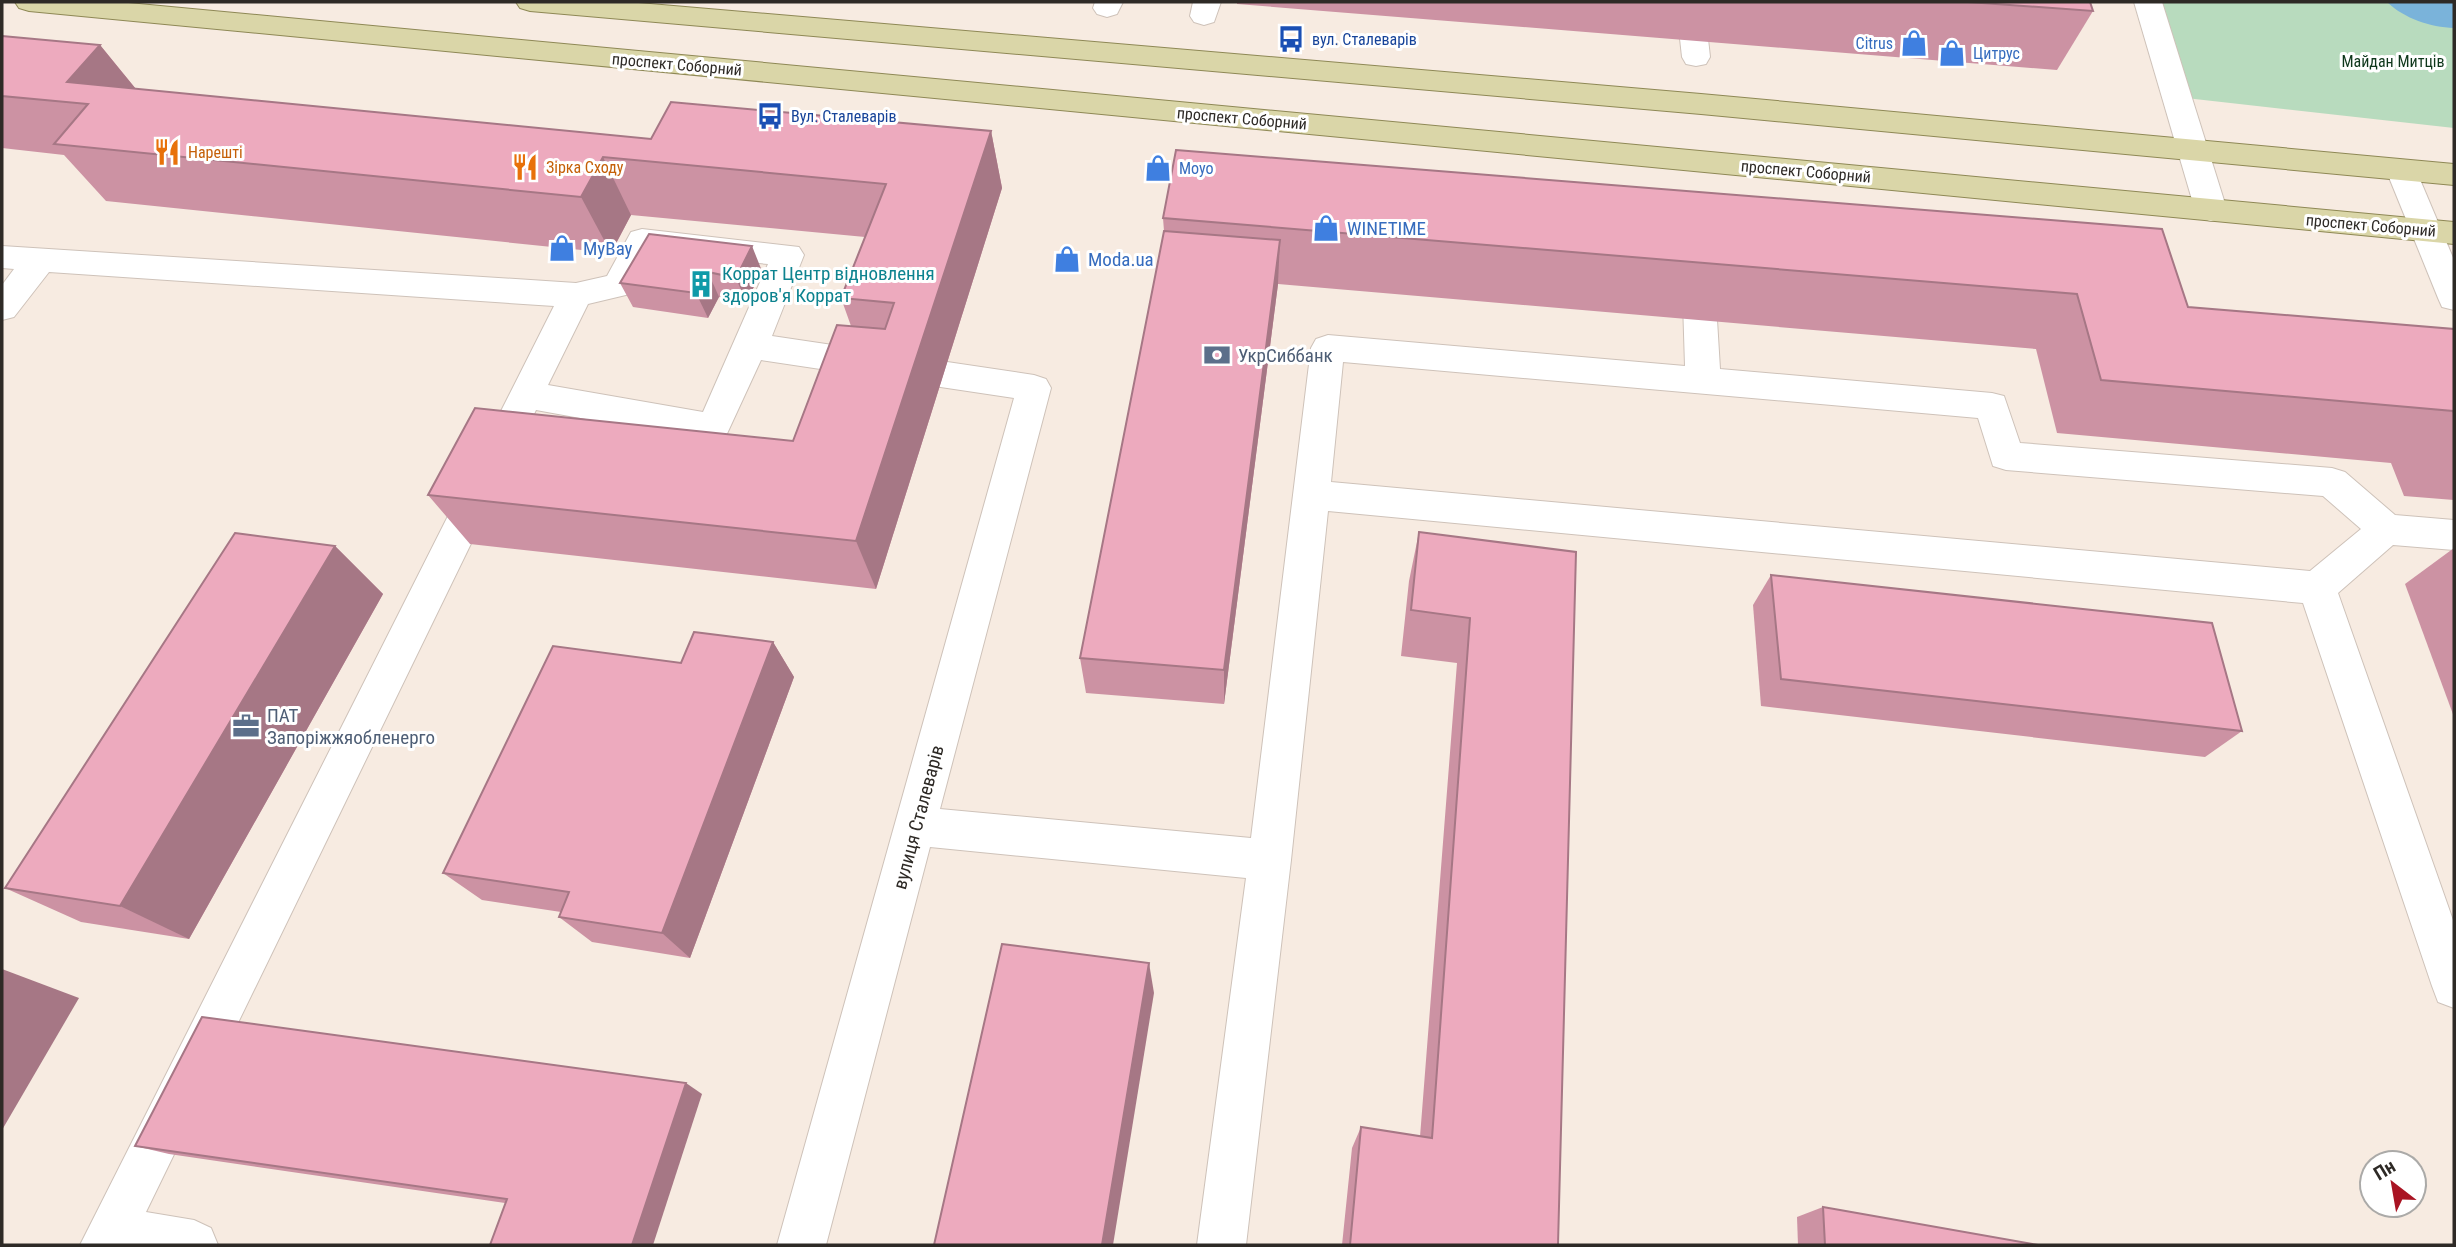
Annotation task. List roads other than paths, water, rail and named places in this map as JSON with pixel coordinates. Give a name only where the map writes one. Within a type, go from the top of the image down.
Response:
[{"type":"main road","name":"проспект Соборний","points":[[29,2],[2440,232]]},
{"type":"main road","points":[[530,2],[1654,99],[2454,175]]},
{"type":"street","points":[[1690,2],[1696,57]]},
{"type":"street","points":[[2148,2],[2211,210]]},
{"type":"street","points":[[2401,170],[2440,232],[2454,298]]},
{"type":"street","points":[[1697,235],[1703,381]]},
{"type":"street","points":[[2,257],[576,295],[618,286],[642,240],[788,255],[751,346],[713,428],[527,395]]},
{"type":"street","points":[[2,308],[40,260]]},
{"type":"street","points":[[194,1245],[107,1238],[576,295]]},
{"type":"street","name":"вулиця Сталеварів","points":[[751,346],[1034,388],[801,1245]]},
{"type":"street","points":[[1222,1245],[1270,860],[1328,348],[1992,406],[2006,456],[2332,482],[2386,529],[2454,536]]},
{"type":"street","points":[[1312,495],[2317,588],[2386,529]]},
{"type":"street","points":[[2317,588],[2454,986]]},
{"type":"street","points":[[915,826],[1270,860]]},
{"type":"water","points":[[2387,2],[2454,2],[2454,28],[2418,21]]},
{"type":"place","name":"вул. Сталеварів","points":[[1291,39]]},
{"type":"place","name":"Citrus","points":[[1914,43]]},
{"type":"place","name":"Цитрус","points":[[1952,53]]},
{"type":"place","name":"Вул. Сталеварів","points":[[770,116]]},
{"type":"place","name":"Нарешті","points":[[167,152]]},
{"type":"place","name":"Зірка Сходу","points":[[525,167]]},
{"type":"place","name":"Moyo","points":[[1158,168]]},
{"type":"place","name":"WINETIME","points":[[1326,228]]},
{"type":"place","name":"MyBay","points":[[562,248]]},
{"type":"place","name":"Moda.ua","points":[[1067,259]]},
{"type":"place","name":"Коррат Центр відновлення здоров'я Коррат","points":[[701,284]]},
{"type":"place","name":"УкрСиббанк","points":[[1217,355]]},
{"type":"place","name":"ПАТ Запоріжжяобленерго","points":[[246,726]]},
{"type":"park label","name":"Майдан Митців","points":[[2393,61]]}]
